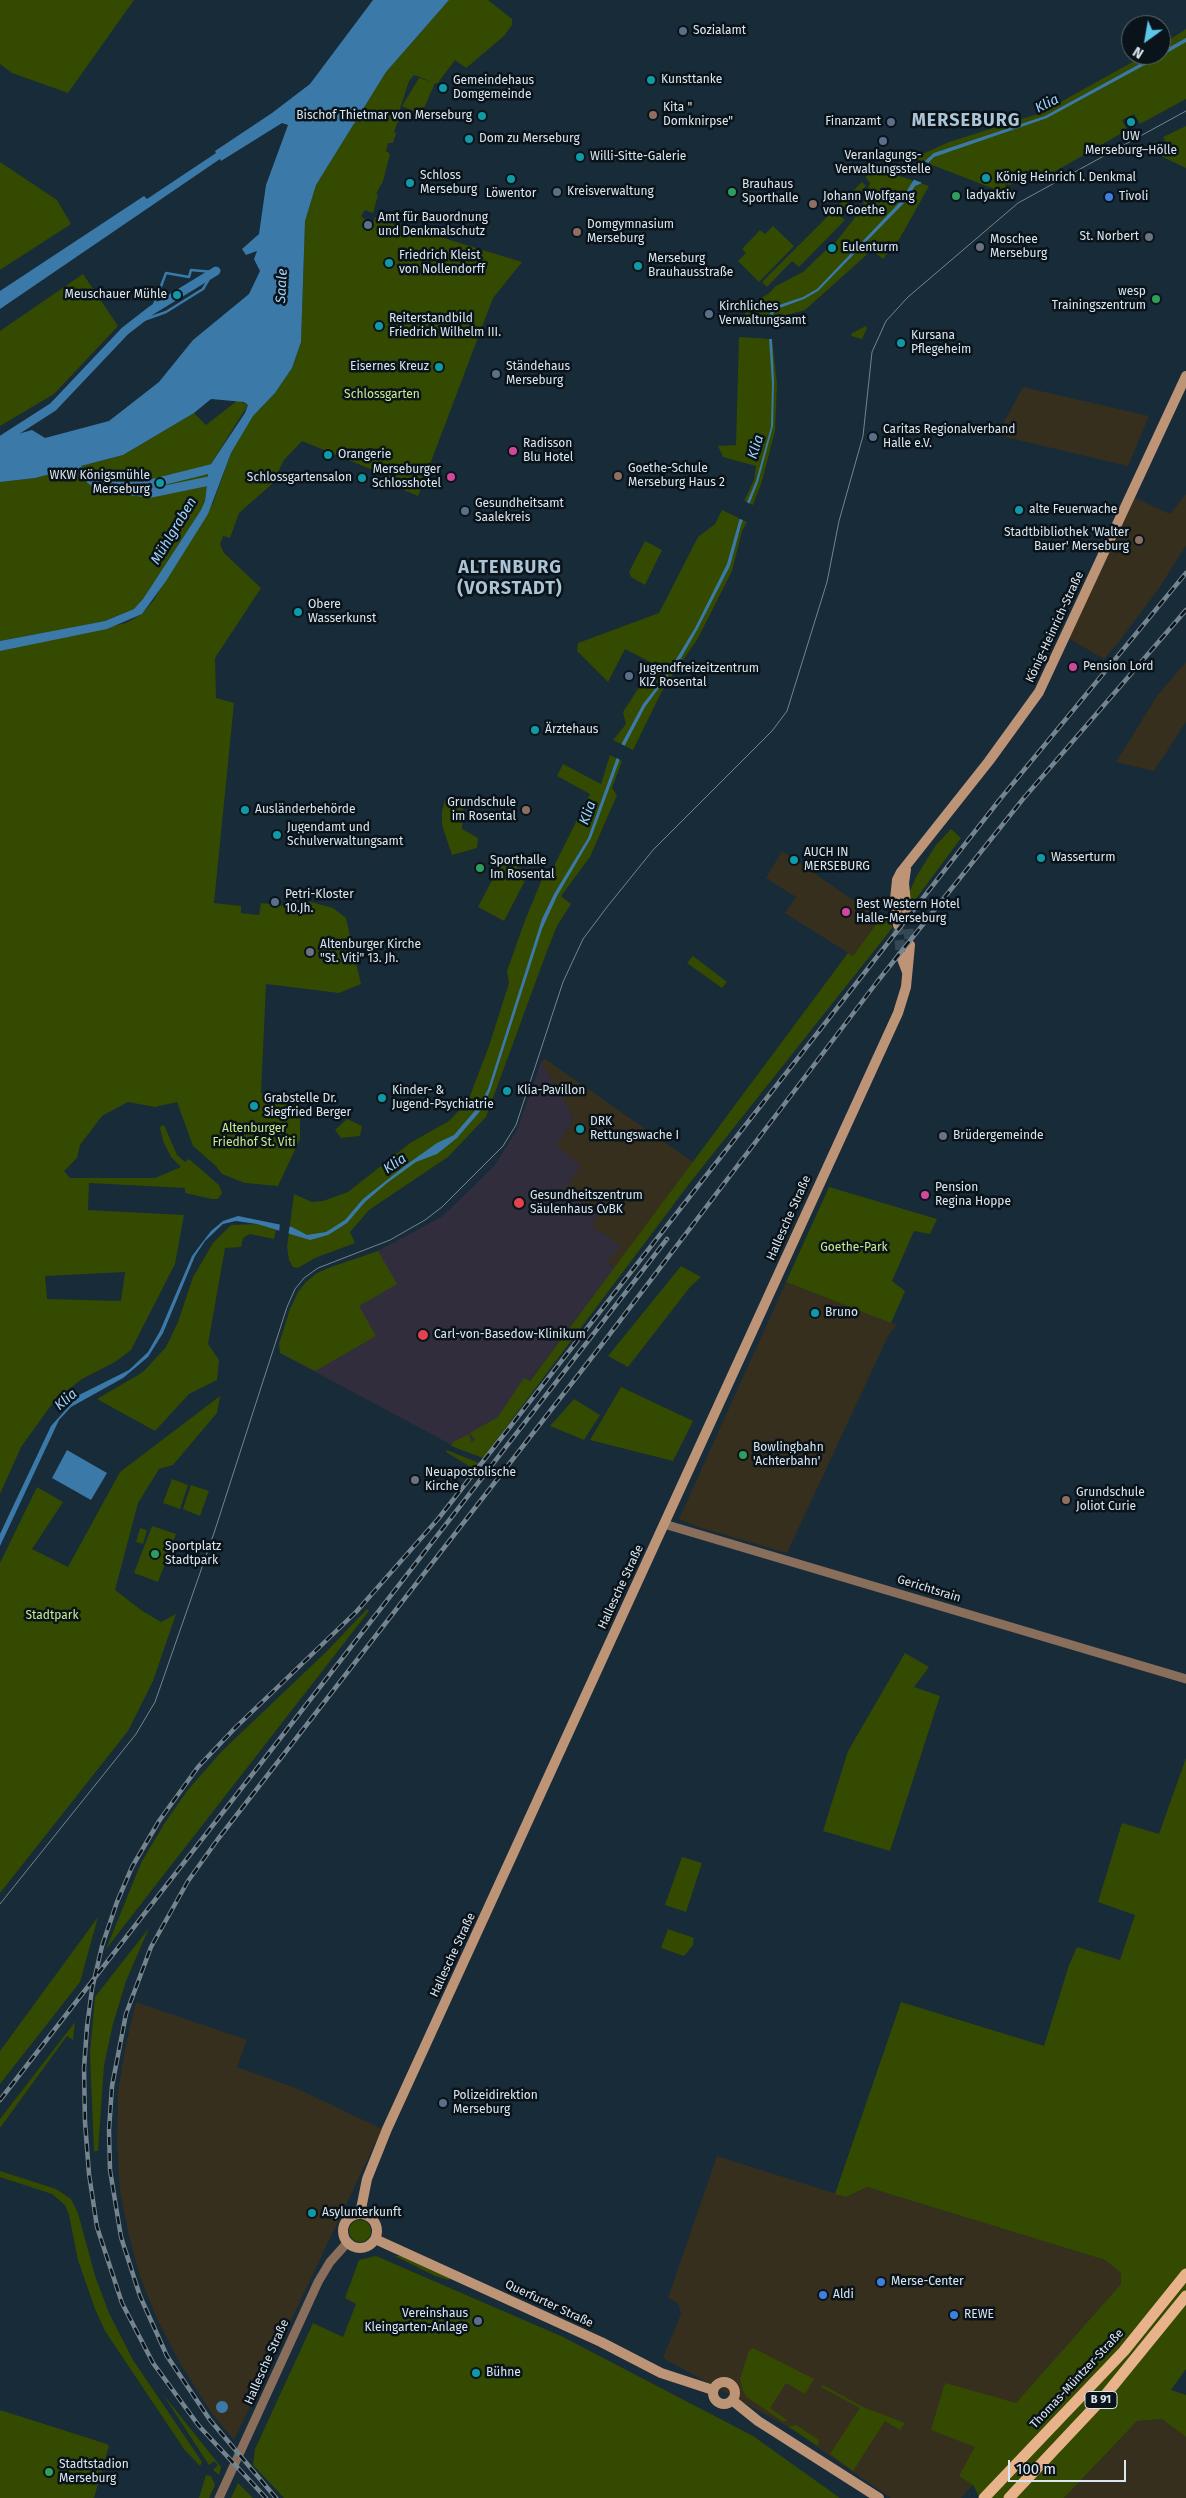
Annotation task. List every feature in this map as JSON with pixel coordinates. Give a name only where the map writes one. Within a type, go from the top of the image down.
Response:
[{"type":"main road","name":"König-Heinrich-Straße","points":[[900,919],[895,900],[897,880],[906,865],[989,761],[1039,692],[1186,376]]},
{"type":"main road","name":"Hallesche Straße","points":[[360,2214],[372,2162],[898,1013],[904,996],[910,958],[910,945]]},
{"type":"main road","name":"Hallesche Straße","points":[[901,956],[907,972]]},
{"type":"main road","points":[[360,2214],[368,2216],[374,2221],[377,2232],[375,2239],[364,2248],[356,2248],[347,2242],[343,2234],[344,2224],[351,2217],[360,2214]]},
{"type":"main road","name":"Querfurter Straße","points":[[375,2239],[601,2342],[661,2373],[713,2390]]},
{"type":"main road","name":"Thomas-Müntzer-Straße","points":[[984,2498],[1124,2351],[1186,2274]]},
{"type":"main road","name":"B 91","points":[[1008,2498],[1103,2398],[1186,2296]]},
{"type":"main road","points":[[719,2382],[730,2383],[735,2393],[732,2400],[726,2404],[714,2399],[713,2390],[719,2382]]},
{"type":"main road","points":[[732,2400],[758,2421],[879,2498]]},
{"type":"main road","points":[[845,2477],[869,2498]]},
{"type":"street","name":"Gerichtsrain","points":[[664,1524],[1186,1679]]},
{"type":"street","name":"Hallesche Straße","points":[[219,2498],[318,2282],[330,2262],[347,2242]]},
{"type":"shaded area","points":[[1023,387],[1149,416],[1128,466],[997,435]]},
{"type":"shaded area","points":[[1186,494],[1186,546],[1157,591],[1121,639],[1104,659],[1068,638],[1133,497],[1170,514]]},
{"type":"shaded area","points":[[1186,662],[1186,722],[1154,771],[1116,762],[1157,696]]},
{"type":"shaded area","points":[[782,851],[876,916],[873,920],[877,923],[853,956],[785,913],[796,897],[766,878]]},
{"type":"shaded area","points":[[545,1059],[693,1162],[615,1268],[607,1262],[620,1246],[591,1226],[598,1215],[564,1190],[556,1145],[571,1124],[572,1117],[541,1062]]},
{"type":"shaded area","name":"Carl-von-Basedow-Klinikum","points":[[541,1062],[570,1111],[572,1118],[571,1124],[556,1145],[581,1165],[565,1190],[598,1215],[592,1226],[621,1246],[607,1262],[614,1268],[480,1447],[463,1451],[280,1353],[279,1344],[298,1292],[317,1273],[378,1251],[443,1216],[494,1166],[517,1130]]},
{"type":"shaded area","points":[[786,1282],[897,1325],[889,1334],[787,1553],[698,1527],[679,1519]]},
{"type":"shaded area","points":[[136,2002],[247,2040],[237,2067],[298,2089],[382,2129],[234,2440],[211,2412],[181,2365],[158,2321],[140,2277],[129,2236],[120,2191],[117,2143],[118,2093],[125,2049]]},
{"type":"shaded area","points":[[717,2156],[846,2197],[867,2187],[1105,2260],[1121,2273],[1121,2284],[1016,2403],[973,2485],[961,2498],[891,2498],[790,2428],[663,2358],[681,2314],[678,2303],[668,2298]]},
{"type":"shaded area","points":[[1162,2419],[1186,2437],[1186,2498],[1064,2498],[1137,2421]]},
{"type":"green space","points":[[0,0],[134,0],[68,93],[12,73],[0,64]]},
{"type":"green space","points":[[449,0],[488,0],[512,19],[512,25],[504,36],[466,68],[455,60],[437,84],[435,83],[421,115],[402,106],[419,78],[432,82],[414,75],[409,81],[399,112],[401,113],[394,132],[396,133],[393,143],[388,143],[386,151],[390,154],[383,181],[376,194],[378,195],[373,213],[365,210],[361,216],[369,223],[374,221],[375,217],[522,262],[493,298],[418,496],[383,481],[385,475],[302,441],[284,460],[272,484],[239,513],[230,538],[223,536],[220,544],[224,553],[261,588],[215,658],[216,698],[234,703],[214,903],[241,906],[241,913],[259,915],[261,903],[303,908],[304,902],[311,902],[333,908],[346,918],[361,984],[339,993],[266,984],[261,1093],[300,1098],[300,1139],[278,1186],[245,1183],[222,1174],[216,1166],[193,1146],[177,1102],[155,1107],[128,1102],[102,1116],[80,1145],[77,1158],[64,1171],[70,1178],[155,1178],[181,1167],[171,1157],[163,1141],[160,1128],[162,1125],[165,1127],[177,1155],[185,1162],[189,1159],[219,1185],[222,1193],[218,1199],[212,1199],[185,1193],[185,1188],[89,1183],[88,1210],[184,1215],[175,1264],[131,1350],[115,1362],[82,1379],[55,1400],[21,1447],[0,1494],[0,651],[126,623],[142,614],[153,601],[213,503],[231,453],[253,416],[275,393],[292,368],[301,342],[305,221],[316,185],[386,72]],"holes":[[[125,1272],[121,1301],[47,1299],[45,1276]]]},
{"type":"green space","points":[[1186,29],[1186,99],[1140,124],[1134,114],[1122,120],[1127,130],[1042,179],[1038,173],[1010,185],[1006,184],[1005,187],[1012,189],[1014,193],[1007,194],[914,158],[949,142],[1041,113],[1127,65],[1171,65],[1171,39]]},
{"type":"green space","points":[[1186,126],[1186,168],[1150,151],[1150,145],[1156,141],[1159,146],[1166,143],[1163,137]]},
{"type":"green space","points":[[0,162],[57,200],[71,224],[0,270]]},
{"type":"green space","points":[[876,168],[929,186],[900,238],[883,259],[872,250],[805,310],[776,318],[772,325],[739,323],[752,303],[768,294],[776,286],[803,272],[827,249],[832,254],[838,248],[834,244],[861,210],[870,183],[866,178],[867,172]]},
{"type":"green space","points":[[862,182],[866,186],[838,214],[845,220],[799,267],[792,261],[767,287],[762,282]]},
{"type":"green space","points":[[773,226],[794,246],[759,282],[738,261],[746,253],[742,249],[760,230],[765,234]]},
{"type":"green space","points":[[83,274],[118,326],[54,394],[0,426],[0,331]]},
{"type":"green space","points":[[866,326],[867,328],[862,339],[851,336],[852,333]]},
{"type":"green space","points":[[739,337],[772,339],[777,384],[775,431],[762,481],[753,505],[744,501],[754,480],[756,466],[723,457],[718,446],[736,445]]},
{"type":"green space","points":[[238,400],[248,405],[209,467],[205,501],[201,510],[143,599],[134,609],[105,621],[0,641],[0,482],[35,478],[123,455],[194,413],[206,425]]},
{"type":"green space","points":[[722,510],[747,522],[742,531],[732,571],[698,638],[662,691],[633,750],[613,740],[626,724],[623,712],[654,664],[625,649],[608,682],[577,651],[578,643],[659,613],[698,537],[715,524]]},
{"type":"green space","points":[[645,541],[662,550],[645,585],[631,577],[629,572]]},
{"type":"green space","points":[[610,755],[622,761],[612,788],[617,795],[590,857],[561,896],[571,904],[557,926],[547,951],[486,1117],[448,1157],[369,1210],[350,1232],[355,1243],[315,1258],[298,1268],[293,1267],[289,1260],[287,1247],[294,1194],[312,1202],[323,1201],[348,1192],[410,1143],[449,1121],[468,1101],[489,1046],[509,983],[507,971],[524,923],[542,879],[547,880],[590,794],[557,776],[563,764],[601,784]]},
{"type":"green space","points":[[445,800],[464,803],[462,829],[478,838],[477,848],[452,855],[442,825],[442,811]]},
{"type":"green space","points":[[951,829],[961,838],[910,907],[909,893],[916,877],[936,845]]},
{"type":"green space","points":[[503,859],[529,873],[504,921],[478,907]]},
{"type":"green space","points":[[876,916],[886,919],[893,927],[689,1184],[483,1458],[451,1446],[453,1442],[469,1434],[471,1442],[475,1440],[470,1433],[498,1417],[524,1378],[530,1381],[848,953],[853,956],[877,923],[873,920]]},
{"type":"green space","points":[[693,956],[727,982],[722,988],[687,963]]},
{"type":"green space","points":[[347,1119],[362,1126],[360,1136],[341,1138],[335,1130]]},
{"type":"green space","name":"Goethe-Park","points":[[829,1187],[937,1219],[930,1234],[914,1231],[892,1281],[905,1291],[891,1323],[786,1282]]},
{"type":"green space","points":[[257,1224],[276,1230],[274,1239],[250,1234],[243,1238],[241,1247],[225,1248],[208,1344],[219,1360],[217,1380],[189,1394],[155,1431],[97,1399],[143,1372],[166,1347],[178,1322],[193,1277],[213,1243],[231,1225]]},
{"type":"green space","points":[[378,1251],[397,1284],[359,1306],[376,1336],[315,1371],[280,1353],[279,1344],[290,1309],[298,1292],[306,1282],[317,1273]]},
{"type":"green space","points":[[681,1266],[701,1277],[690,1287],[628,1367],[608,1356]]},
{"type":"green space","points":[[621,1387],[693,1421],[673,1461],[590,1440]]},
{"type":"green space","name":"Stadtpark","points":[[220,1396],[217,1413],[173,1465],[159,1469],[138,1503],[115,1590],[141,1610],[161,1622],[176,1614],[153,1681],[128,1731],[0,1893],[0,1563],[37,1487],[63,1502],[32,1549],[68,1567],[120,1472]]},
{"type":"green space","points":[[574,1399],[600,1415],[584,1440],[550,1426]]},
{"type":"green space","points":[[447,1450],[479,1463],[474,1469],[446,1452]]},
{"type":"green space","points":[[172,1479],[188,1485],[180,1509],[163,1503]]},
{"type":"green space","points":[[191,1485],[209,1491],[200,1516],[183,1509]]},
{"type":"green space","name":"Sportplatz Stadtpark","points":[[152,1526],[176,1534],[158,1582],[134,1573]]},
{"type":"green space","points":[[140,1528],[147,1530],[143,1544],[136,1542]]},
{"type":"green space","points":[[367,1609],[369,1611],[106,1949],[141,1863],[164,1824],[187,1791],[221,1752],[326,1652]]},
{"type":"green space","points":[[905,1653],[929,1667],[914,1687],[940,1696],[890,1851],[823,1831],[848,1751]]},
{"type":"green space","points":[[1186,1758],[1186,2369],[1171,2390],[1186,2395],[1186,2437],[1162,2419],[1137,2421],[1064,2498],[980,2498],[973,2485],[959,2476],[975,2447],[931,2430],[945,2383],[1016,2403],[1121,2284],[1121,2273],[1105,2260],[867,2187],[846,2197],[835,2194],[901,2002],[1044,2046],[1069,1965],[1077,1947],[1120,1960],[1135,1915],[1098,1902],[1122,1823],[1159,1834]]},
{"type":"green space","points":[[682,1857],[702,1863],[686,1912],[665,1905]]},
{"type":"green space","points":[[98,1917],[80,1982],[0,2084],[0,2051]]},
{"type":"green space","points":[[149,1928],[126,1981],[113,2024],[104,2065],[98,2151],[94,2151],[90,2053],[95,1997]]},
{"type":"green space","points":[[668,1929],[694,1938],[693,1945],[684,1956],[661,1948]]},
{"type":"green space","points":[[75,2022],[73,2040],[67,2036],[0,2128],[0,2119]]},
{"type":"green space","points":[[0,2171],[56,2189],[71,2199],[78,2213],[95,2276],[109,2313],[133,2360],[202,2462],[200,2466],[184,2449],[105,2331],[95,2309],[78,2260],[69,2215],[65,2205],[52,2194],[0,2177]]},
{"type":"green space","points":[[360,2220],[368,2223],[371,2231],[368,2239],[360,2242],[352,2239],[349,2231],[352,2223]]},
{"type":"green space","points":[[376,2256],[563,2337],[753,2436],[840,2498],[284,2498],[253,2465],[255,2449],[313,2323],[343,2337],[356,2304],[345,2298],[359,2260]]},
{"type":"green space","points":[[395,2256],[401,2256],[450,2278],[449,2280],[435,2276]]},
{"type":"green space","points":[[753,2348],[814,2379],[805,2394],[786,2383],[770,2408],[786,2421],[782,2421],[747,2397],[743,2391],[740,2379],[749,2351]]},
{"type":"green space","points":[[823,2385],[863,2407],[905,2423],[900,2430],[885,2421],[853,2471],[830,2454],[860,2408],[821,2387]]},
{"type":"green space","points":[[162,2393],[221,2467],[219,2475],[213,2470],[218,2465],[214,2461],[209,2465]]},
{"type":"green space","name":"Stadtstadion Merseburg","points":[[0,2410],[107,2444],[109,2446],[94,2498],[0,2498]]},
{"type":"green space","points":[[796,2425],[819,2440],[818,2446],[789,2427]]},
{"type":"green space","points":[[206,2475],[211,2476],[215,2485],[209,2498],[199,2498]]},
{"type":"green space","points":[[238,2483],[253,2498],[231,2498]]},
{"type":"water","name":"Saale","points":[[373,0],[449,0],[386,72],[316,185],[305,221],[301,342],[292,368],[275,393],[253,416],[231,453],[208,514],[166,581],[142,614],[107,629],[0,651],[0,641],[105,621],[134,609],[143,599],[201,510],[205,501],[209,467],[245,413],[248,405],[244,402],[211,399],[194,413],[123,455],[35,478],[0,482],[0,439],[32,430],[45,438],[109,421],[159,382],[193,340],[249,294],[260,271],[254,259],[257,251],[246,255],[242,249],[259,234],[266,185],[288,125],[282,123],[221,161],[220,159],[0,309],[0,291],[144,196],[147,199],[216,153],[215,151],[272,113],[310,84]]},
{"type":"water","points":[[1186,38],[1186,42],[1171,51],[1171,46]]},
{"type":"water","points":[[1138,65],[1145,65],[1047,118],[934,157],[929,162],[922,183],[915,186],[905,202],[818,291],[804,299],[777,309],[773,314],[771,321],[774,381],[773,426],[758,482],[741,525],[730,566],[681,658],[645,707],[625,745],[591,838],[557,896],[542,929],[490,1091],[482,1109],[457,1138],[437,1154],[416,1162],[387,1183],[365,1202],[347,1223],[328,1235],[310,1240],[257,1224],[236,1221],[223,1224],[205,1241],[195,1256],[163,1333],[148,1357],[123,1378],[71,1407],[59,1420],[0,1546],[0,1534],[51,1426],[79,1395],[129,1370],[148,1352],[160,1331],[192,1256],[211,1231],[223,1221],[238,1216],[292,1227],[307,1235],[326,1232],[345,1220],[363,1199],[406,1165],[437,1143],[454,1135],[479,1106],[488,1089],[542,919],[554,894],[588,838],[622,743],[643,704],[669,671],[695,628],[727,564],[739,521],[756,481],[771,427],[772,384],[768,321],[770,313],[776,306],[803,297],[817,289],[900,202],[926,160],[934,153],[1045,116]]},
{"type":"water","points":[[67,1450],[107,1473],[91,1500],[52,1478]]},
{"type":"water","points":[[224,2401],[227,2402],[227,2412],[220,2413],[217,2412],[216,2405],[217,2402]]},
{"type":"pier","points":[[923,161],[931,164],[925,184],[912,179]]},
{"type":"pier","points":[[766,324],[773,325],[772,339],[766,339]]},
{"type":"pier","points":[[745,501],[752,505],[745,521],[738,518]]},
{"type":"pier","points":[[619,743],[627,747],[622,761],[615,757]]},
{"type":"pier","points":[[280,1223],[290,1224],[288,1236],[279,1233]]},
{"type":"waterway","points":[[138,322],[166,312],[203,289],[213,272],[191,270],[189,277],[166,273],[152,310]]},
{"type":"waterway","points":[[0,441],[53,407],[125,331],[152,310],[216,271]]},
{"type":"waterway","points":[[67,461],[99,486],[142,486],[218,467]]},
{"type":"waterway","points":[[132,491],[151,493],[214,480]]},
{"type":"tunnel","points":[[907,914],[910,945]]},
{"type":"tunnel","points":[[898,925],[901,956]]},
{"type":"tram line","points":[[0,1904],[136,1734],[155,1702],[214,1533],[287,1307],[295,1289],[304,1278],[318,1268],[390,1240],[425,1220],[442,1207],[503,1146],[516,1125],[563,982],[583,939],[653,850],[772,731],[787,711],[827,582],[839,521],[863,436],[872,352],[886,321],[908,297],[1018,203],[1186,111]]},
{"type":"railway","points":[[266,2498],[199,2426],[153,2363],[122,2303],[97,2227],[89,2174],[85,2122],[84,2068],[87,2027],[92,1989],[102,1946],[117,1902],[132,1867],[159,1821],[198,1767],[235,1728],[356,1612],[438,1519],[1001,798],[1186,573]]},
{"type":"railway","points":[[276,2498],[210,2420],[167,2356],[140,2296],[121,2237],[110,2170],[109,2130],[112,2086],[126,2014],[151,1947],[188,1881],[218,1839],[603,1343],[877,982],[1023,799],[1186,610]]},
{"type":"railway","points":[[0,2100],[667,1239]]},
{"type":"place","name":"Sozialamt","points":[[683,31]]},
{"type":"place","name":"Kunsttanke","points":[[651,80]]},
{"type":"place","name":"Gemeindehaus Domgemeinde","points":[[443,88]]},
{"type":"place","name":"Kita \" Domknirpse\"","points":[[653,115]]},
{"type":"place","name":"Bischof Thietmar von Merseburg","points":[[482,116]]},
{"type":"place","name":"Finanzamt","points":[[891,122]]},
{"type":"place","name":"UW Merseburg–Hölle","points":[[1131,122]]},
{"type":"place","name":"Dom zu Merseburg","points":[[469,139]]},
{"type":"place","name":"Veranlagungs- Verwaltungsstelle","points":[[883,141]]},
{"type":"place","name":"Willi-Sitte-Galerie","points":[[580,157]]},
{"type":"place","name":"König Heinrich I. Denkmal","points":[[986,178]]},
{"type":"place","name":"Löwentor","points":[[511,179]]},
{"type":"place","name":"Schloss Merseburg","points":[[410,183]]},
{"type":"place","name":"Kreisverwaltung","points":[[557,192]]},
{"type":"place","name":"Brauhaus Sporthalle","points":[[732,192]]},
{"type":"place","name":"ladyaktiv","points":[[956,196]]},
{"type":"place","name":"Tivoli","points":[[1109,197]]},
{"type":"place","name":"Johann Wolfgang von Goethe","points":[[813,204]]},
{"type":"place","name":"Amt für Bauordnung und Denkmalschutz","points":[[368,225]]},
{"type":"place","name":"Domgymnasium Merseburg","points":[[577,232]]},
{"type":"place","name":"St. Norbert","points":[[1149,237]]},
{"type":"place","name":"Moschee Merseburg","points":[[980,247]]},
{"type":"place","name":"Eulenturm","points":[[832,248]]},
{"type":"place","name":"Friedrich Kleist von Nollendorff","points":[[389,263]]},
{"type":"place","name":"Merseburg Brauhausstraße","points":[[638,266]]},
{"type":"place","name":"Meuschauer Mühle","points":[[177,295]]},
{"type":"place","name":"wesp Trainingszentrum","points":[[1156,299]]},
{"type":"place","name":"Kirchliches Verwaltungsamt","points":[[709,314]]},
{"type":"place","name":"Reiterstandbild Friedrich Wilhelm III.","points":[[379,326]]},
{"type":"place","name":"Kursana Pflegeheim","points":[[901,343]]},
{"type":"place","name":"Eisernes Kreuz","points":[[439,367]]},
{"type":"place","name":"Ständehaus Merseburg","points":[[496,374]]},
{"type":"place","name":"Caritas Regionalverband Halle e.V.","points":[[873,437]]},
{"type":"place","name":"Radisson Blu Hotel","points":[[513,451]]},
{"type":"place","name":"Orangerie","points":[[328,455]]},
{"type":"place","name":"Goethe-Schule Merseburg Haus 2","points":[[618,476]]},
{"type":"place","name":"Merseburger Schlosshotel","points":[[451,477]]},
{"type":"place","name":"Schlossgartensalon","points":[[362,478]]},
{"type":"place","name":"WKW Königsmühle Merseburg","points":[[160,483]]},
{"type":"place","name":"alte Feuerwache","points":[[1019,510]]},
{"type":"place","name":"Gesundheitsamt Saalekreis","points":[[465,511]]},
{"type":"place","name":"Stadtbibliothek 'Walter Bauer' Merseburg","points":[[1139,540]]},
{"type":"place","name":"Obere Wasserkunst","points":[[298,612]]},
{"type":"place","name":"Pension Lord","points":[[1073,667]]},
{"type":"place","name":"Jugendfreizeitzentrum KIZ Rosental","points":[[629,676]]},
{"type":"place","name":"Ärztehaus","points":[[535,730]]},
{"type":"place","name":"Ausländerbehörde","points":[[245,810]]},
{"type":"place","name":"Grundschule im Rosental","points":[[526,810]]},
{"type":"place","name":"Jugendamt und Schulverwaltungsamt","points":[[277,835]]},
{"type":"place","name":"Wasserturm","points":[[1041,858]]},
{"type":"place","name":"AUCH IN MERSEBURG","points":[[794,860]]},
{"type":"place","name":"Sporthalle Im Rosental","points":[[480,868]]},
{"type":"place","name":"Petri-Kloster 10.Jh.","points":[[275,902]]},
{"type":"place","name":"Best Western Hotel Halle-Merseburg","points":[[846,912]]},
{"type":"place","name":"Altenburger Kirche \"St. Viti\" 13. Jh.","points":[[310,952]]},
{"type":"place","name":"Klia-Pavillon","points":[[507,1091]]},
{"type":"place","name":"Kinder- & Jugend-Psychiatrie","points":[[382,1098]]},
{"type":"place","name":"Grabstelle Dr. Siegfried Berger","points":[[254,1106]]},
{"type":"place","name":"DRK Rettungswache I","points":[[580,1129]]},
{"type":"place","name":"Brüdergemeinde","points":[[943,1136]]},
{"type":"place","name":"Pension Regina Hoppe","points":[[925,1195]]},
{"type":"place","name":"Gesundheitszentrum Säulenhaus CvBK","points":[[519,1203]]},
{"type":"place","name":"Bruno","points":[[815,1313]]},
{"type":"place","name":"Carl-von-Basedow-Klinikum","points":[[423,1335]]},
{"type":"place","name":"Bowlingbahn 'Achterbahn'","points":[[743,1455]]},
{"type":"place","name":"Neuapostolische Kirche","points":[[415,1480]]},
{"type":"place","name":"Grundschule Joliot Curie","points":[[1066,1500]]},
{"type":"place","name":"Sportplatz Stadtpark","points":[[155,1554]]},
{"type":"place","name":"Polizeidirektion Merseburg","points":[[443,2103]]},
{"type":"place","name":"Asylunterkunft","points":[[312,2213]]},
{"type":"place","name":"Merse-Center","points":[[881,2282]]},
{"type":"place","name":"Aldi","points":[[823,2295]]},
{"type":"place","name":"REWE","points":[[954,2315]]},
{"type":"place","name":"Vereinshaus Kleingarten-Anlage","points":[[478,2321]]},
{"type":"place","name":"Bühne","points":[[476,2373]]},
{"type":"place","name":"Stadtstadion Merseburg","points":[[49,2472]]},
{"type":"district","name":"MERSEBURG","points":[[966,121]]},
{"type":"district","name":"ALTENBURG (VORSTADT)","points":[[510,578]]},
{"type":"water label","name":"Klia","points":[[1047,104]]},
{"type":"water label","name":"Klia","points":[[756,447]]},
{"type":"water label","name":"Mühlgraben","points":[[174,531]]},
{"type":"water label","name":"Klia","points":[[588,813]]},
{"type":"water label","name":"Klia","points":[[395,1164]]},
{"type":"water label","name":"Klia","points":[[66,1400]]},
{"type":"park label","name":"Schlossgarten","points":[[382,395]]},
{"type":"park label","name":"Altenburger Friedhof St. Viti","points":[[254,1136]]}]
